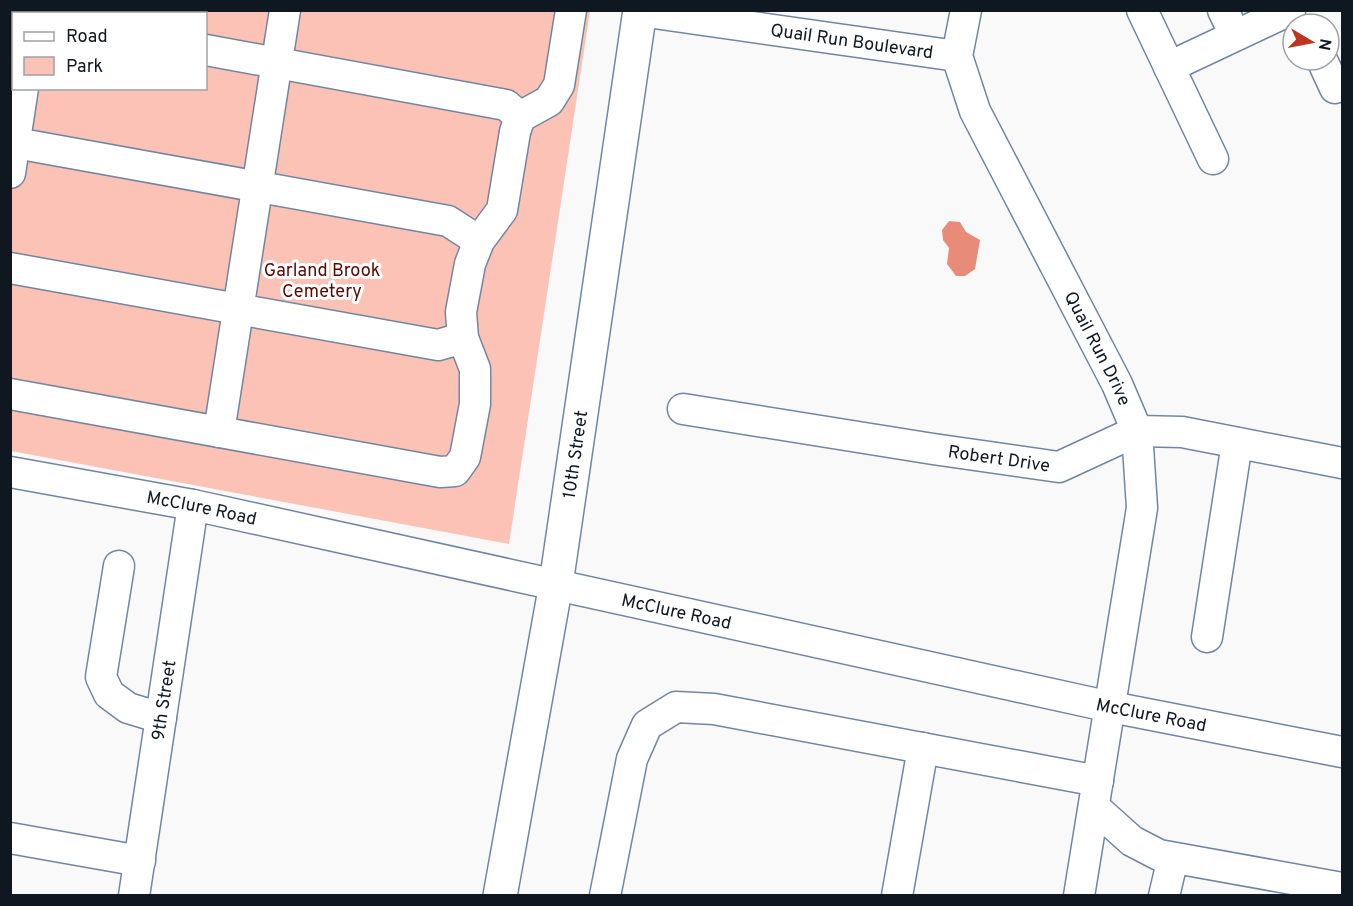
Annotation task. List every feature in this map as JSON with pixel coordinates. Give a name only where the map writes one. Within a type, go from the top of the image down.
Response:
[{"type":"main road","name":"10th Street","points":[[500,896],[556,584],[640,11]]},
{"type":"street","points":[[219,432],[285,10]]},
{"type":"street","points":[[10,394],[440,472],[455,471],[465,457],[475,404],[475,369],[463,338],[461,312],[470,264],[478,241],[502,210],[515,132],[520,117],[549,101],[559,85],[571,10]]},
{"type":"street","name":"Quail Run Drive","points":[[966,10],[957,56],[975,111],[1117,384],[1137,431],[1142,508],[1079,896]]},
{"type":"street","points":[[1142,10],[1214,159]]},
{"type":"street","points":[[1169,67],[1229,23],[1290,10]]},
{"type":"street","name":"Quail Run Boulevard","points":[[640,11],[957,56]]},
{"type":"street","points":[[207,50],[506,105],[520,117]]},
{"type":"street","points":[[1328,72],[1335,88]]},
{"type":"street","points":[[10,173],[23,90]]},
{"type":"street","points":[[13,142],[448,221],[478,241]]},
{"type":"street","points":[[10,268],[438,345],[463,338]]},
{"type":"street","name":"Robert Drive","points":[[683,409],[1059,467],[1137,431],[1182,432],[1342,463]]},
{"type":"street","points":[[1207,637],[1238,443]]},
{"type":"street","name":"McClure Road","points":[[10,472],[193,505],[1111,707],[1342,752]]},
{"type":"street","name":"9th Street","points":[[134,896],[193,505]]},
{"type":"street","points":[[119,566],[102,677],[109,694],[128,708],[161,718]]},
{"type":"street","points":[[605,896],[632,759],[647,725],[676,707],[714,709],[923,748],[1096,794],[1132,841],[1160,855],[1342,888]]},
{"type":"street","points":[[897,896],[923,748]]},
{"type":"street","points":[[10,838],[140,861]]},
{"type":"street","points":[[1164,896],[1173,858]]},
{"type":"green space","name":"Garland Brook Cemetery","points":[[10,11],[590,11],[509,544],[11,451]]},
{"type":"shaded area","points":[[949,221],[960,222],[966,232],[980,240],[975,269],[965,276],[956,276],[947,264],[949,248],[943,240],[942,230]]}]
